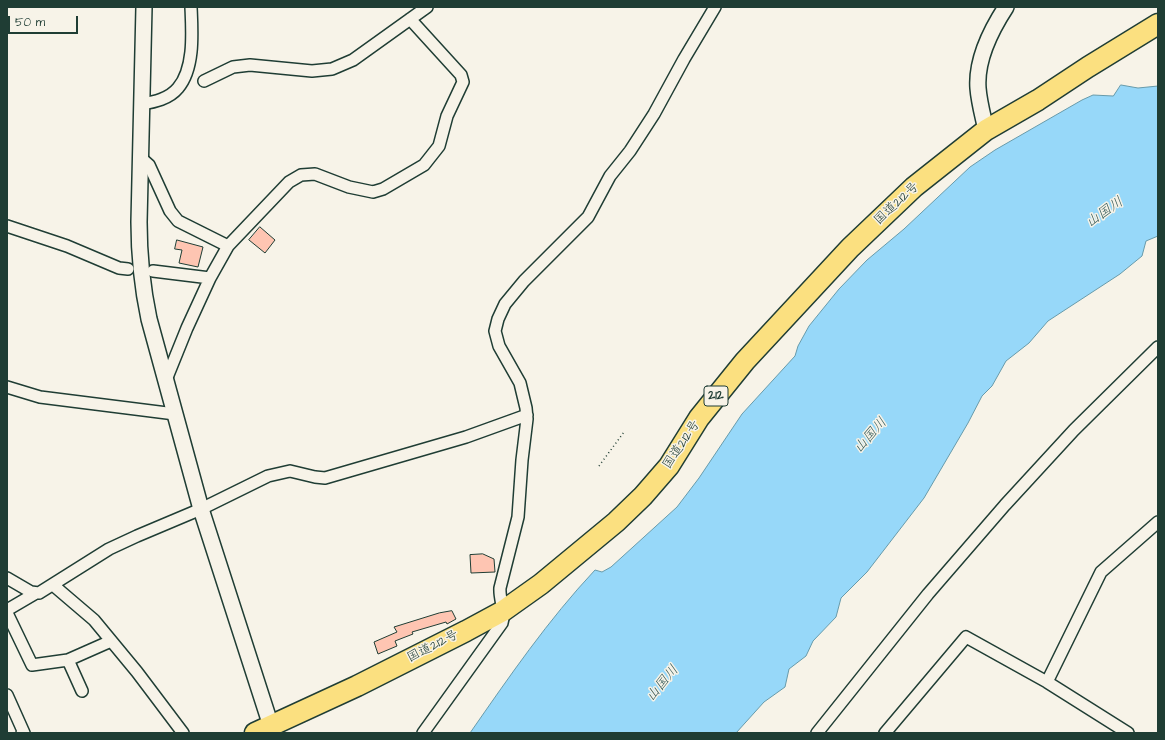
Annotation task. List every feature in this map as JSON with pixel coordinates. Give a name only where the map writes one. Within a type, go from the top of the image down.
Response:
[{"type":"highway","name":"国道212号","points":[[263,730],[357,686],[503,611],[563,567],[616,522],[637,501],[669,466],[699,418],[744,361],[850,248],[914,187],[986,130],[1038,100],[1158,24]]},
{"type":"street","points":[[144,7],[139,251],[143,287],[149,318],[175,414],[263,730]]},
{"type":"street","points":[[142,104],[156,101],[168,96],[178,89],[185,76],[191,54],[191,7]]},
{"type":"street","points":[[204,81],[233,67],[250,65],[312,71],[332,69],[353,60],[427,7]]},
{"type":"street","points":[[986,130],[980,106],[978,86],[980,63],[999,17],[1006,7]]},
{"type":"street","points":[[423,733],[502,623],[504,618],[500,600],[500,588],[518,517],[527,415],[520,383],[499,346],[495,331],[498,319],[505,304],[524,281],[588,217],[610,176],[630,151],[654,114],[713,8]]},
{"type":"street","points":[[166,380],[187,328],[210,278],[228,246],[289,182],[301,175],[315,174],[349,187],[373,192],[383,189],[424,165],[439,146],[447,116],[463,82],[462,75],[410,19]]},
{"type":"street","points":[[140,157],[149,165],[170,211],[178,221],[228,246]]},
{"type":"street","points":[[7,226],[66,246],[119,268],[128,269]]},
{"type":"street","points":[[153,271],[210,278]]},
{"type":"street","points":[[817,733],[928,594],[1005,505],[1074,430],[1158,347]]},
{"type":"street","points":[[7,387],[40,397],[175,414]]},
{"type":"street","points":[[111,641],[68,660],[32,665],[7,612],[36,593],[53,585],[116,546],[201,509],[268,476],[290,471],[325,478],[466,437],[527,415]]},
{"type":"street","points":[[1047,682],[1101,572],[1158,522]]},
{"type":"street","points":[[7,578],[36,593]]},
{"type":"street","points":[[53,585],[89,615],[137,672],[183,733]]},
{"type":"street","points":[[885,733],[966,637],[1047,682],[1128,733]]},
{"type":"street","points":[[68,660],[82,691]]},
{"type":"street","points":[[7,695],[24,733]]},
{"type":"path","points":[[599,466],[624,432]]},
{"type":"water","name":"山国川","points":[[1121,85],[1138,88],[1158,86],[1158,236],[1146,241],[1142,256],[1120,274],[1048,321],[1029,343],[1006,361],[992,386],[982,396],[924,498],[867,572],[841,598],[836,617],[813,641],[806,656],[789,669],[785,687],[764,702],[736,733],[470,733],[545,629],[595,570],[602,572],[611,567],[677,507],[699,478],[742,414],[795,356],[798,346],[809,326],[839,289],[867,260],[904,229],[970,167],[995,150],[1082,100],[1093,95],[1113,96]]},
{"type":"building","points":[[260,227],[275,240],[265,253],[249,240]]},
{"type":"building","points":[[177,240],[203,247],[198,267],[179,263],[182,250],[175,249]]},
{"type":"building","points":[[483,554],[494,559],[495,572],[471,573],[470,555]]},
{"type":"building","points":[[452,611],[456,619],[447,624],[446,622],[412,632],[413,634],[395,641],[397,646],[378,654],[374,642],[397,632],[394,627],[439,613]]}]
